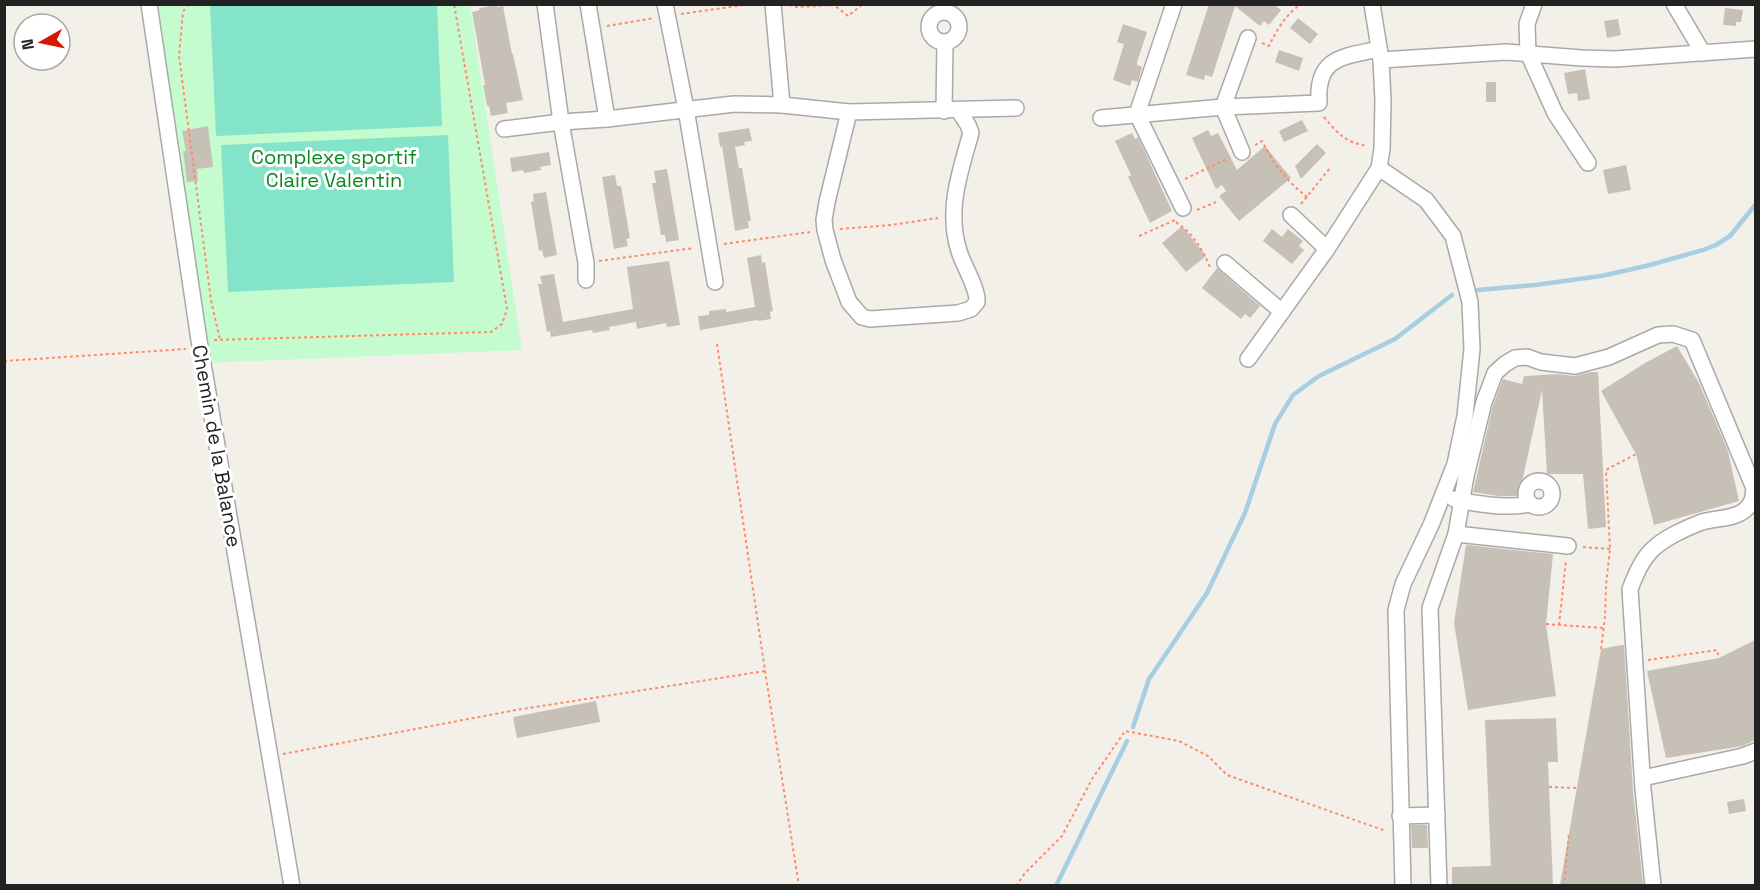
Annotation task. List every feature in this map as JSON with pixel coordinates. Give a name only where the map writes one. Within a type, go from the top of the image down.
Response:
[{"type":"street","name":"Chemin de la Balance","points":[[148,4],[201,348],[292,885]]},
{"type":"street","points":[[545,4],[561,122],[586,263],[586,280]]},
{"type":"street","points":[[588,4],[607,119]]},
{"type":"street","points":[[665,4],[686,109],[715,282]]},
{"type":"street","points":[[773,4],[782,105]]},
{"type":"street","points":[[1174,4],[1137,114],[1171,185],[1178,214]]},
{"type":"street","points":[[1248,359],[1327,249],[1379,168],[1382,149],[1383,100],[1380,54],[1372,4]]},
{"type":"street","points":[[1534,4],[1527,20],[1528,53],[1555,113],[1588,163]]},
{"type":"street","points":[[1674,4],[1703,53]]},
{"type":"street","points":[[944,8],[957,19],[959,27],[952,40],[945,43],[930,36],[928,28],[930,20],[944,8]]},
{"type":"street","points":[[1242,152],[1223,107],[1248,38]]},
{"type":"street","points":[[849,112],[824,220],[833,260],[849,302],[862,317],[870,319],[958,313],[975,306],[978,298],[958,250],[953,216],[954,199],[971,133],[968,125],[951,111],[945,43]]},
{"type":"street","points":[[1101,118],[1223,107],[1318,103],[1322,73],[1341,57],[1380,54],[1506,52],[1615,59],[1755,49]]},
{"type":"street","points":[[504,129],[734,104],[782,105],[849,112],[1016,108]]},
{"type":"street","points":[[1379,168],[1426,200],[1453,236],[1470,302],[1472,350],[1465,416],[1455,464],[1431,525],[1403,584],[1396,610],[1403,885]]},
{"type":"street","points":[[1291,215],[1327,249]]},
{"type":"street","points":[[1225,263],[1282,312]]},
{"type":"street","points":[[1439,885],[1430,608],[1456,534],[1466,476],[1484,402],[1495,374],[1515,358],[1527,357],[1541,362],[1575,366],[1609,357],[1658,335],[1672,334],[1692,340],[1755,488],[1753,502],[1745,511],[1701,523],[1677,533],[1653,549],[1638,569],[1630,589],[1653,885]]},
{"type":"street","points":[[1443,495],[1462,501],[1515,506],[1529,504]]},
{"type":"street","points":[[1456,534],[1568,546]]},
{"type":"street","points":[[1643,778],[1743,756],[1755,751]]},
{"type":"street","points":[[1400,816],[1437,815]]},
{"type":"path","points":[[188,4],[183,12],[179,56],[211,300],[220,339],[491,332],[502,324],[507,309],[454,4]]},
{"type":"path","points":[[786,4],[796,7],[834,5],[848,16],[864,4]]},
{"type":"path","points":[[1248,38],[1269,46],[1281,24],[1301,4]]},
{"type":"path","points":[[1318,103],[1324,117],[1342,137],[1353,143],[1382,149]]},
{"type":"path","points":[[1171,185],[1262,141],[1275,166],[1287,181],[1308,198]]},
{"type":"path","points":[[1291,215],[1308,198],[1330,168]]},
{"type":"path","points":[[1178,214],[1200,244],[1210,266],[1218,269],[1225,263]]},
{"type":"path","points":[[586,263],[825,230],[891,225],[953,216]]},
{"type":"path","points":[[717,344],[799,885]]},
{"type":"path","points":[[4,361],[201,348]]},
{"type":"path","points":[[1601,649],[1610,549],[1606,470],[1636,454]]},
{"type":"path","points":[[1559,624],[1568,546],[1610,549]]},
{"type":"path","points":[[1546,624],[1604,628]]},
{"type":"path","points":[[1636,662],[1717,650],[1719,658]]},
{"type":"path","points":[[269,757],[516,710],[765,671]]},
{"type":"path","points":[[1016,885],[1062,836],[1092,779],[1125,730],[1179,741],[1208,756],[1227,775],[1401,837]]},
{"type":"path","points":[[1549,787],[1577,788]]},
{"type":"path","points":[[1564,885],[1569,833]]},
{"type":"green space","name":"Complexe sportif Claire Valentin","points":[[149,5],[470,5],[522,350],[203,363]]},
{"type":"green space","points":[[210,5],[437,5],[442,126],[216,136]]},
{"type":"green space","points":[[448,135],[454,282],[228,292],[221,145]]},
{"type":"building","points":[[1209,4],[1274,4],[1281,10],[1269,25],[1264,21],[1260,26],[1235,6],[1212,77],[1205,75],[1204,80],[1186,75]]},
{"type":"building","points":[[497,5],[497,7],[503,6],[523,100],[506,103],[508,113],[491,116],[483,85],[485,85],[472,12],[480,10],[479,8]]},
{"type":"building","points":[[1725,8],[1743,10],[1741,22],[1736,22],[1736,26],[1723,25]]},
{"type":"building","points":[[1298,18],[1318,34],[1310,44],[1290,28]]},
{"type":"building","points":[[1618,19],[1621,35],[1607,38],[1604,21]]},
{"type":"building","points":[[1123,24],[1147,32],[1137,62],[1137,65],[1142,67],[1138,82],[1132,80],[1130,86],[1113,80],[1124,44],[1117,42]]},
{"type":"building","points":[[1279,50],[1303,58],[1299,71],[1275,62]]},
{"type":"building","points":[[1585,69],[1590,99],[1578,101],[1577,93],[1568,94],[1564,73]]},
{"type":"building","points":[[1486,82],[1496,82],[1496,102],[1486,102]]},
{"type":"building","points":[[1302,120],[1308,131],[1284,142],[1279,131]]},
{"type":"building","points":[[208,126],[213,167],[197,169],[198,181],[187,182],[183,151],[186,151],[182,131]]},
{"type":"building","points":[[749,128],[752,141],[735,147],[739,168],[742,168],[751,221],[748,221],[749,228],[735,231],[718,133]]},
{"type":"building","points":[[1208,130],[1211,136],[1218,133],[1237,170],[1265,146],[1291,178],[1239,221],[1219,196],[1226,191],[1222,185],[1216,189],[1192,138]]},
{"type":"building","points":[[1132,133],[1135,139],[1138,137],[1172,211],[1150,223],[1128,177],[1131,175],[1115,141]]},
{"type":"building","points":[[1317,144],[1326,153],[1301,179],[1295,166]]},
{"type":"building","points":[[549,152],[551,165],[540,167],[541,170],[524,173],[523,170],[512,172],[510,158]]},
{"type":"building","points":[[1626,165],[1631,190],[1608,194],[1603,170]]},
{"type":"building","points":[[667,169],[679,240],[666,242],[665,235],[661,235],[652,183],[656,183],[654,171]]},
{"type":"building","points":[[615,175],[617,186],[621,186],[630,238],[626,239],[628,246],[614,249],[602,177]]},
{"type":"building","points":[[546,192],[557,255],[544,258],[542,250],[539,251],[531,202],[534,201],[533,194]]},
{"type":"building","points":[[1182,226],[1206,256],[1186,272],[1162,243]]},
{"type":"building","points":[[1272,229],[1282,237],[1288,229],[1303,241],[1299,246],[1304,250],[1292,264],[1263,241]]},
{"type":"building","points":[[761,255],[762,263],[765,262],[773,311],[770,312],[771,319],[700,330],[698,316],[709,315],[709,311],[726,309],[726,312],[755,307],[747,258]]},
{"type":"building","points":[[669,261],[680,325],[667,327],[666,323],[637,329],[636,322],[609,327],[610,330],[593,333],[592,330],[551,337],[550,331],[547,332],[538,284],[542,284],[540,276],[554,274],[563,322],[633,309],[627,267]]},
{"type":"building","points":[[1217,268],[1260,306],[1250,318],[1245,314],[1241,319],[1202,288]]},
{"type":"building","points":[[1677,346],[1699,383],[1728,451],[1739,501],[1654,525],[1636,454],[1601,391]]},
{"type":"building","points":[[1598,372],[1606,527],[1588,529],[1583,474],[1547,474],[1542,390],[1519,496],[1498,496],[1473,492],[1493,405],[1503,379],[1522,384],[1524,376],[1558,374],[1574,376]]},
{"type":"building","points":[[1466,545],[1553,554],[1546,624],[1556,696],[1468,710],[1454,623]]},
{"type":"building","points":[[1755,640],[1755,740],[1743,746],[1666,758],[1647,671],[1719,658]]},
{"type":"building","points":[[1624,645],[1633,790],[1643,885],[1560,885],[1601,649]]},
{"type":"building","points":[[596,701],[600,722],[517,738],[513,717]]},
{"type":"building","points":[[1556,718],[1558,762],[1548,762],[1553,885],[1452,885],[1452,867],[1491,866],[1485,720]]},
{"type":"building","points":[[1744,799],[1746,811],[1729,814],[1727,802]]},
{"type":"building","points":[[1411,825],[1427,825],[1428,848],[1412,848]]},
{"type":"waterway","points":[[1478,290],[1601,276],[1703,250],[1730,236],[1756,204]]},
{"type":"waterway","points":[[1133,727],[1149,679],[1207,593],[1245,513],[1275,424],[1293,395],[1319,376],[1395,339],[1452,295]]},
{"type":"waterway","points":[[1056,886],[1127,741]]}]
